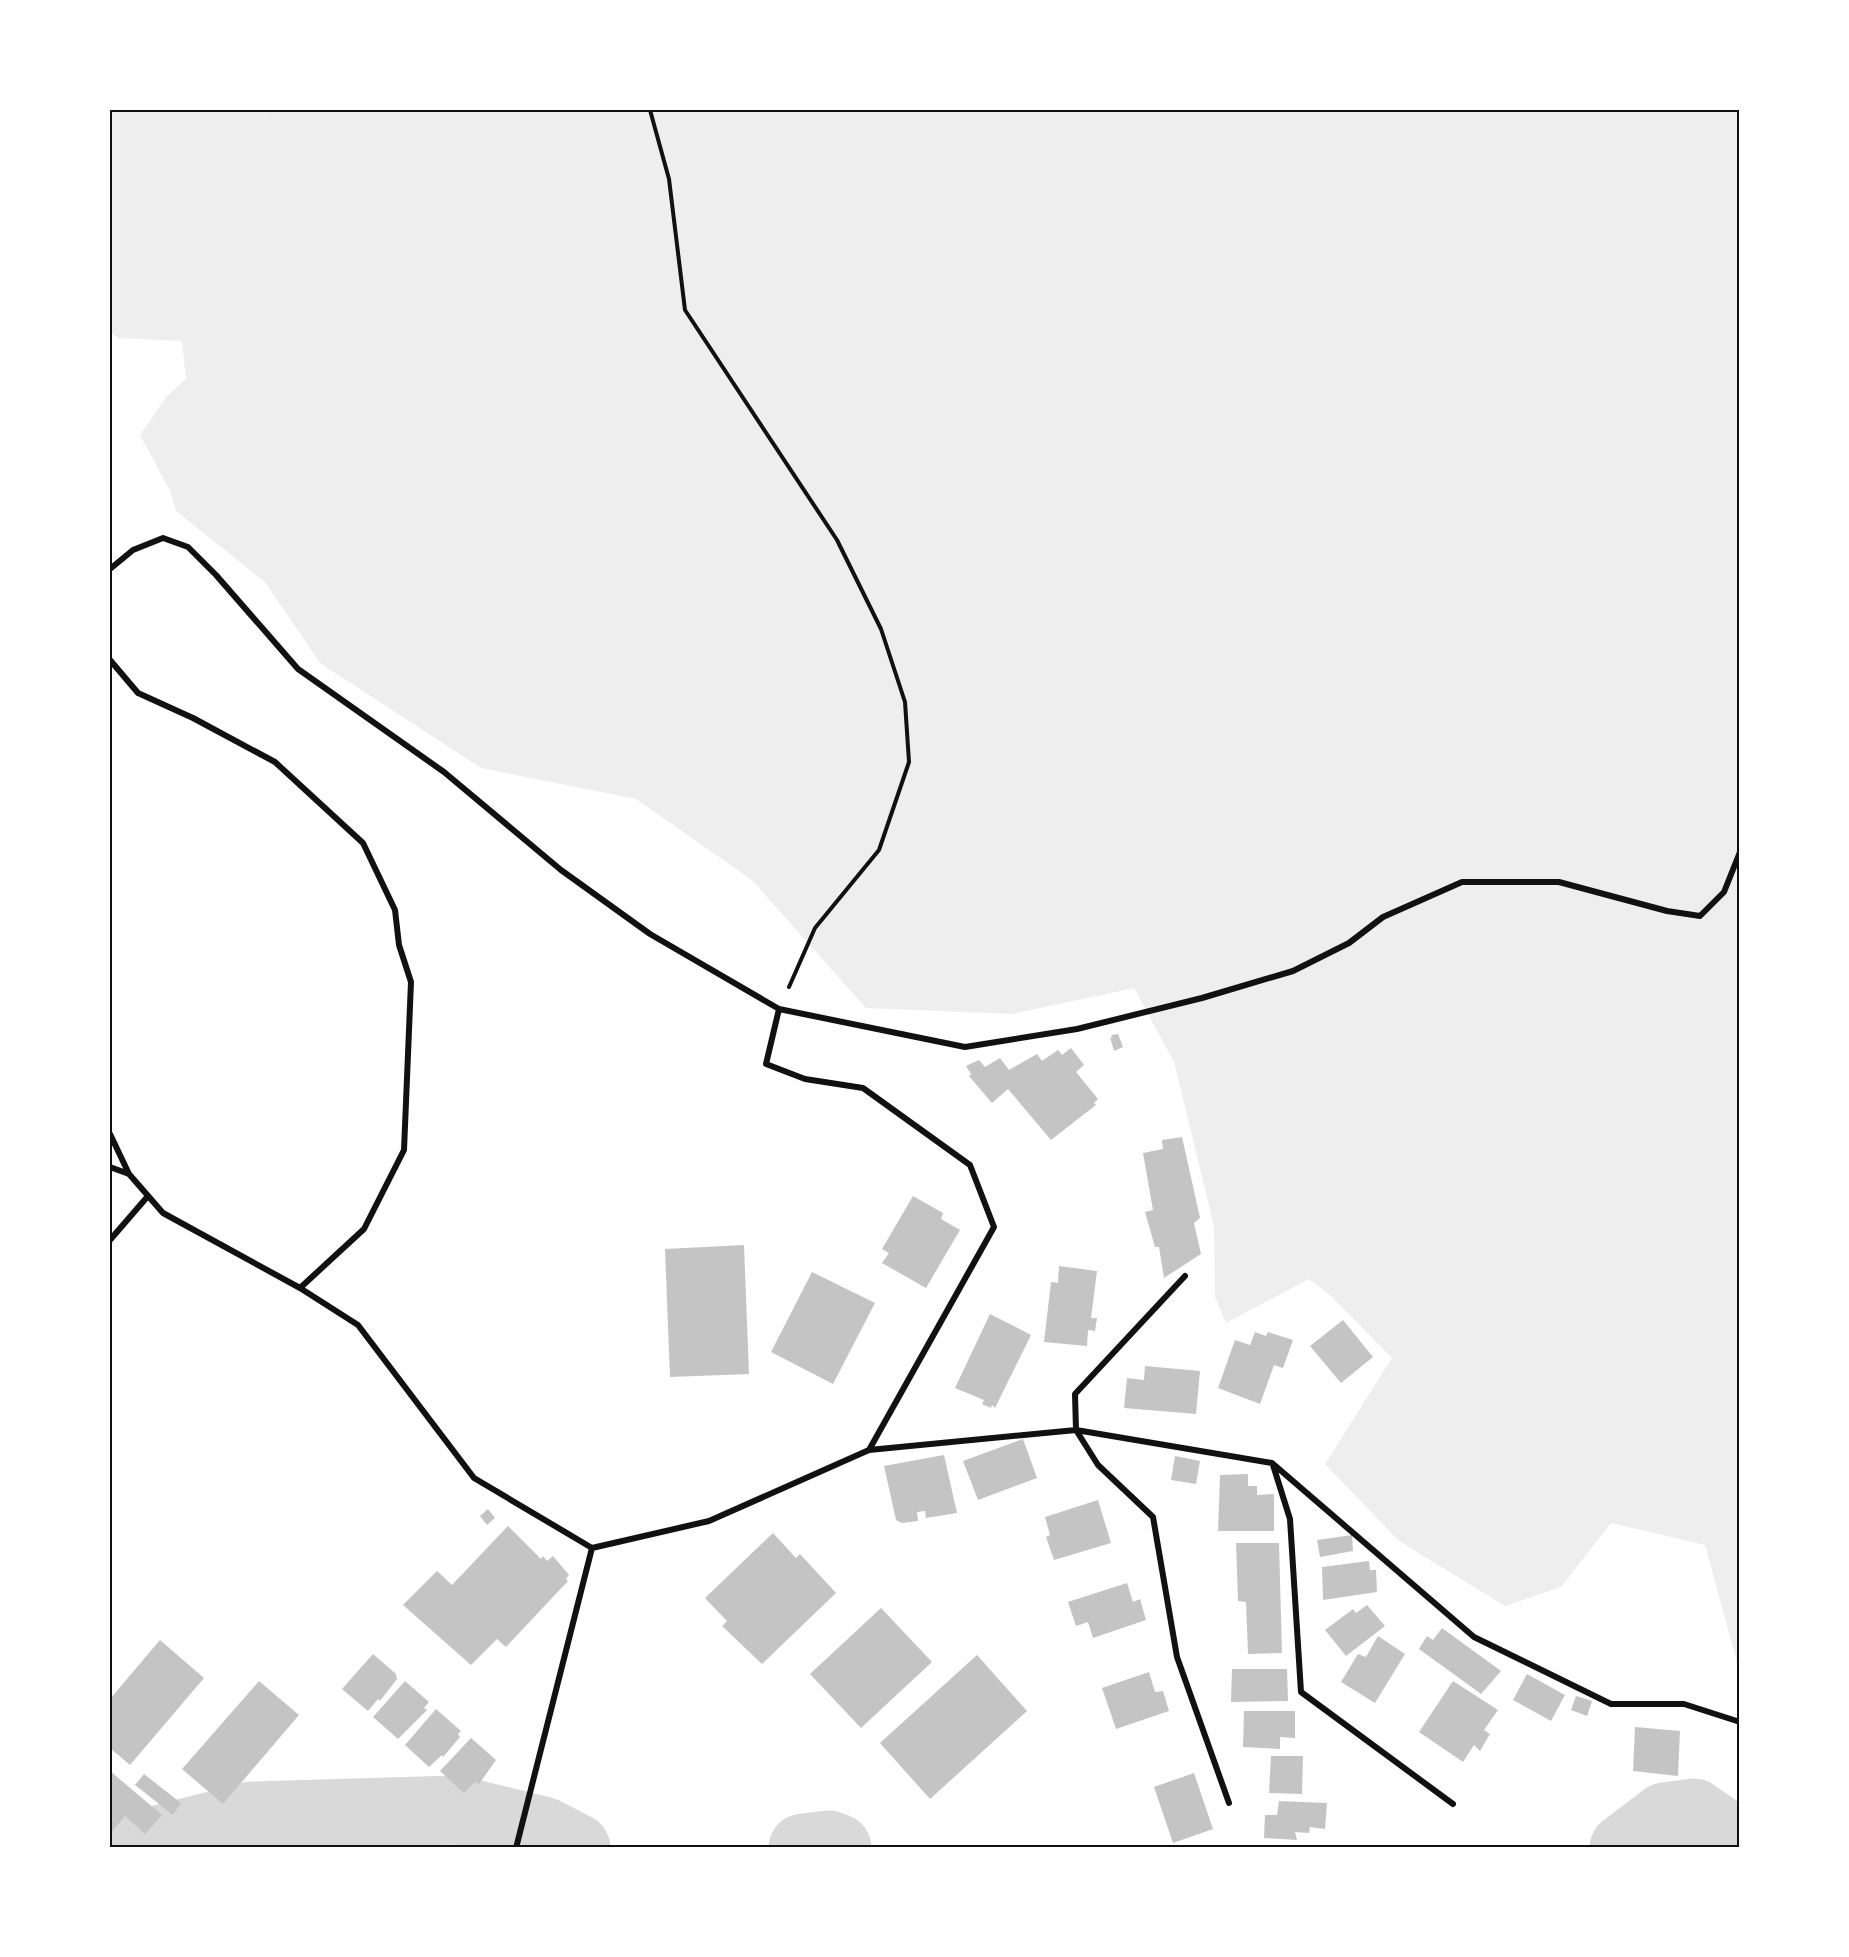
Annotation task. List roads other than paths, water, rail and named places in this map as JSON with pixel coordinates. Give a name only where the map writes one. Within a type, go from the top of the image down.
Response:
[{"type":"street","points":[[110,569],[133,550],[163,538],[188,547],[216,575],[298,669],[444,772],[561,870],[650,934],[779,1008],[965,1047],[1077,1029],[1202,998],[1293,971],[1349,943],[1383,917],[1462,882],[1559,882],[1667,911],[1700,916],[1724,892],[1740,852]]},
{"type":"street","points":[[110,660],[138,693],[193,717],[275,762],[363,843],[396,910],[399,945],[411,982],[404,1150],[364,1229],[300,1288]]},
{"type":"street","points":[[779,1008],[766,1064],[805,1079],[863,1088],[970,1165],[994,1227],[869,1450]]},
{"type":"street","points":[[110,1134],[129,1174],[164,1213],[300,1288],[358,1325],[474,1478],[592,1548],[709,1521],[869,1450],[1076,1430],[1272,1462],[1474,1637],[1611,1704],[1684,1704],[1740,1722]]},
{"type":"street","points":[[110,1167],[129,1174]]},
{"type":"street","points":[[110,1240],[148,1196]]},
{"type":"street","points":[[1185,1276],[1075,1394],[1076,1430],[1098,1465],[1153,1517],[1177,1657],[1229,1803]]},
{"type":"street","points":[[1272,1462],[1290,1519],[1301,1692],[1454,1804]]},
{"type":"street","points":[[516,1848],[592,1548]]},
{"type":"waterway","points":[[127,1848],[252,1816],[456,1810],[543,1831],[576,1848]]},
{"type":"waterway","points":[[1624,1848],[1665,1817],[1694,1813],[1740,1845]]},
{"type":"waterway","points":[[803,1848],[829,1845],[837,1848]]}]
